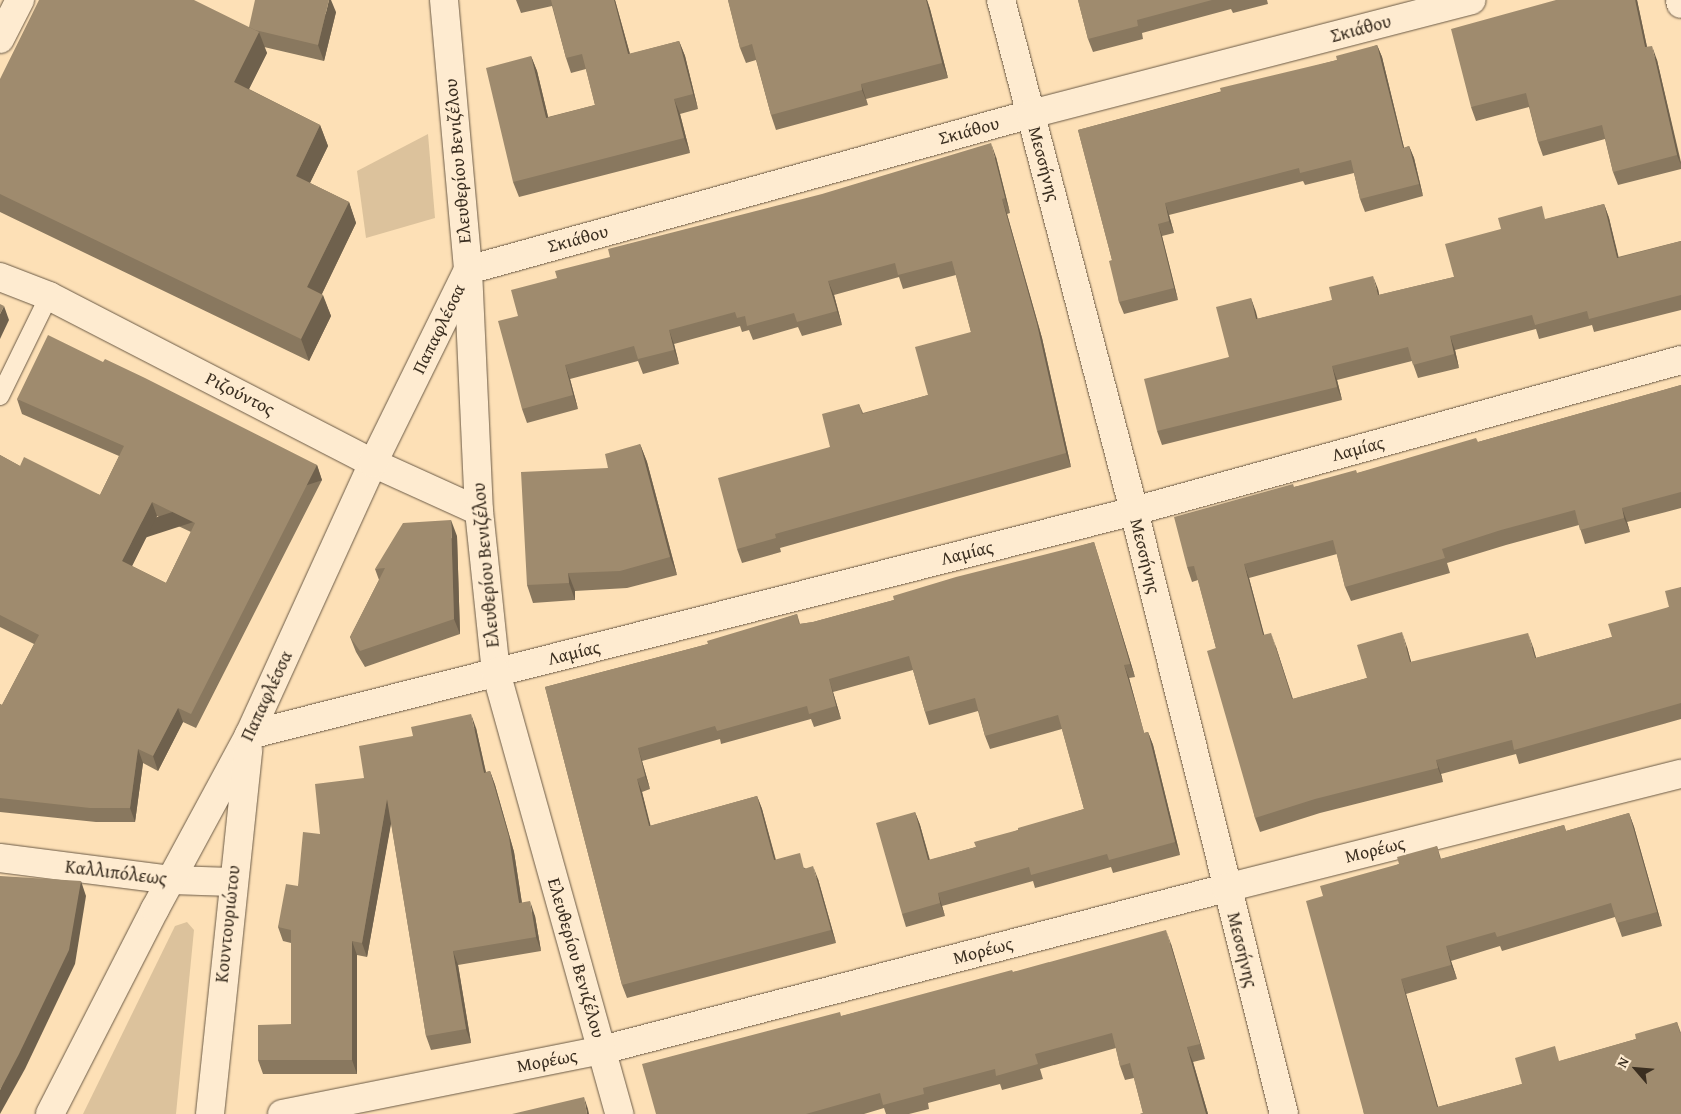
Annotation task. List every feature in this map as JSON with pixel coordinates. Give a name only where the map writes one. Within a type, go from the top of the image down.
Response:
[{"type":"street","points":[[0,39],[20,0]]},
{"type":"street","name":"Ελευθερίου Βενιζέλου","points":[[444,0],[468,270],[479,511],[496,672],[619,1114]]},
{"type":"street","name":"Μεσσήνης","points":[[1001,0],[1134,511],[1226,888],[1284,1114]]},
{"type":"street","name":"Σκιάθου","points":[[468,270],[1031,114],[1472,0]]},
{"type":"street","points":[[1680,0],[1681,4]]},
{"type":"street","name":"Παπαφλέσσα","points":[[50,1114],[171,880],[249,735],[373,463],[468,270]]},
{"type":"street","name":"Ριζούντος","points":[[0,277],[49,296],[373,463],[479,511]]},
{"type":"street","name":"Λαμίας","points":[[249,735],[1134,511],[1681,360]]},
{"type":"street","name":"Κουντουριώτου","points":[[210,1114],[232,882],[249,735]]},
{"type":"street","name":"Μορέως","points":[[282,1114],[602,1050],[1226,888],[1681,774]]},
{"type":"street","name":"Καλλιπόλεως","points":[[0,858],[171,880],[232,882]]},
{"type":"lane","points":[[0,396],[49,296]]},
{"type":"shaded area","points":[[428,134],[435,218],[366,238],[357,171]]},
{"type":"shaded area","points":[[187,922],[194,930],[176,1114],[83,1114],[175,926]]},
{"type":"building","points":[[39,0],[194,0],[259,32],[234,82],[320,125],[296,176],[349,202],[307,287],[323,295],[301,339],[0,194],[0,79]]},
{"type":"building","points":[[255,0],[329,0],[318,45],[249,27]]},
{"type":"building","points":[[551,0],[614,0],[628,54],[679,41],[693,94],[674,99],[684,138],[513,182],[486,68],[531,56],[546,118],[595,105],[582,54],[566,58]]},
{"type":"building","points":[[728,0],[926,0],[942,63],[861,84],[862,90],[771,115],[752,44],[740,48]]},
{"type":"building","points":[[1078,0],[1212,0],[1137,20],[1138,26],[1088,39]]},
{"type":"building","points":[[1556,0],[1635,0],[1645,47],[1652,46],[1677,155],[1613,172],[1602,125],[1538,142],[1526,93],[1471,107],[1451,29]]},
{"type":"building","points":[[1377,45],[1403,148],[1409,146],[1419,184],[1360,199],[1351,160],[1300,173],[1299,168],[1165,203],[1169,221],[1158,224],[1174,288],[1119,302],[1109,261],[1112,260],[1078,130],[1221,92],[1220,88],[1337,60],[1336,56]]},
{"type":"building","points":[[991,143],[1005,198],[1002,199],[1037,324],[1066,453],[775,534],[776,538],[737,549],[718,478],[830,447],[822,414],[859,404],[862,414],[928,395],[915,347],[971,332],[952,261],[898,275],[895,263],[828,281],[837,311],[797,322],[794,313],[747,326],[745,316],[737,318],[735,312],[669,330],[674,350],[638,359],[634,346],[565,365],[573,395],[522,409],[498,321],[518,316],[511,290],[557,278],[555,271],[610,257],[608,249],[822,194]]},
{"type":"building","points":[[1604,204],[1617,258],[1681,241],[1681,295],[1589,319],[1587,311],[1535,325],[1532,315],[1450,336],[1454,354],[1413,365],[1408,347],[1332,366],[1337,387],[1157,431],[1144,379],[1229,357],[1216,307],[1251,298],[1256,319],[1332,300],[1329,287],[1373,276],[1378,295],[1454,277],[1445,244],[1501,229],[1498,218],[1542,206],[1545,219]]},
{"type":"building","points":[[0,304],[4,306],[0,314]]},
{"type":"building","points":[[48,335],[103,362],[105,359],[145,378],[317,465],[191,714],[178,708],[153,756],[138,749],[130,808],[90,808],[0,798],[0,704],[2,705],[39,635],[0,615],[0,455],[20,466],[24,457],[100,495],[124,446],[17,399]],"holes":[[[152,502],[195,523],[166,583],[122,561]]]},
{"type":"building","points":[[1681,385],[1681,492],[1622,508],[1624,518],[1580,530],[1575,510],[1501,530],[1442,549],[1445,558],[1345,587],[1333,540],[1244,564],[1263,635],[1271,633],[1292,699],[1367,678],[1357,645],[1402,632],[1410,662],[1528,633],[1535,658],[1612,637],[1608,624],[1669,607],[1665,591],[1681,587],[1681,703],[1514,750],[1512,740],[1436,760],[1438,768],[1315,799],[1255,818],[1207,651],[1216,648],[1194,566],[1187,567],[1174,517],[1293,484],[1294,487],[1356,470],[1357,473],[1476,438],[1478,442]]},
{"type":"building","points":[[640,444],[670,557],[620,571],[568,573],[569,583],[527,585],[521,472],[608,468],[605,454]]},
{"type":"building","points":[[451,520],[454,619],[360,651],[350,637],[385,568],[375,569],[403,523]]},
{"type":"building","points":[[1094,542],[1130,664],[1124,665],[1144,733],[1148,732],[1175,842],[1109,860],[1107,854],[1031,875],[1029,867],[938,893],[940,903],[902,914],[876,823],[915,812],[928,860],[976,847],[974,842],[1084,809],[1058,715],[985,736],[975,698],[925,712],[909,656],[829,679],[836,706],[809,714],[807,706],[717,731],[715,726],[638,748],[645,776],[637,779],[649,826],[757,796],[774,860],[800,853],[804,869],[813,866],[831,930],[622,985],[545,687],[708,644],[707,641],[797,614],[799,624],[813,622],[894,600],[893,596],[956,577]]},
{"type":"building","points":[[471,714],[484,773],[490,771],[509,837],[519,903],[530,901],[536,937],[453,951],[466,1029],[426,1036],[387,799],[362,943],[352,941],[352,1060],[258,1060],[258,1025],[291,1024],[291,930],[278,927],[286,884],[298,886],[303,832],[320,834],[315,784],[364,778],[359,746],[413,736],[411,727]]},
{"type":"building","points":[[1629,813],[1657,912],[1617,923],[1611,903],[1497,937],[1495,932],[1446,946],[1451,965],[1401,979],[1437,1107],[1522,1084],[1515,1058],[1555,1046],[1559,1061],[1636,1039],[1635,1034],[1677,1022],[1681,1033],[1681,1114],[1364,1114],[1306,901],[1323,896],[1320,886],[1399,864],[1397,857],[1437,846],[1440,859],[1564,825],[1566,831]]},
{"type":"building","points":[[0,876],[81,881],[69,950],[0,1090]]},
{"type":"building","points":[[1166,930],[1200,1044],[1187,1047],[1206,1114],[1140,1114],[1143,1113],[1130,1063],[1120,1066],[1112,1033],[1035,1054],[1038,1064],[996,1076],[995,1069],[923,1088],[924,1094],[883,1105],[880,1093],[806,1114],[656,1114],[642,1064],[840,1012],[841,1016]]},
{"type":"building","points":[[584,1097],[587,1114],[512,1114]]}]
